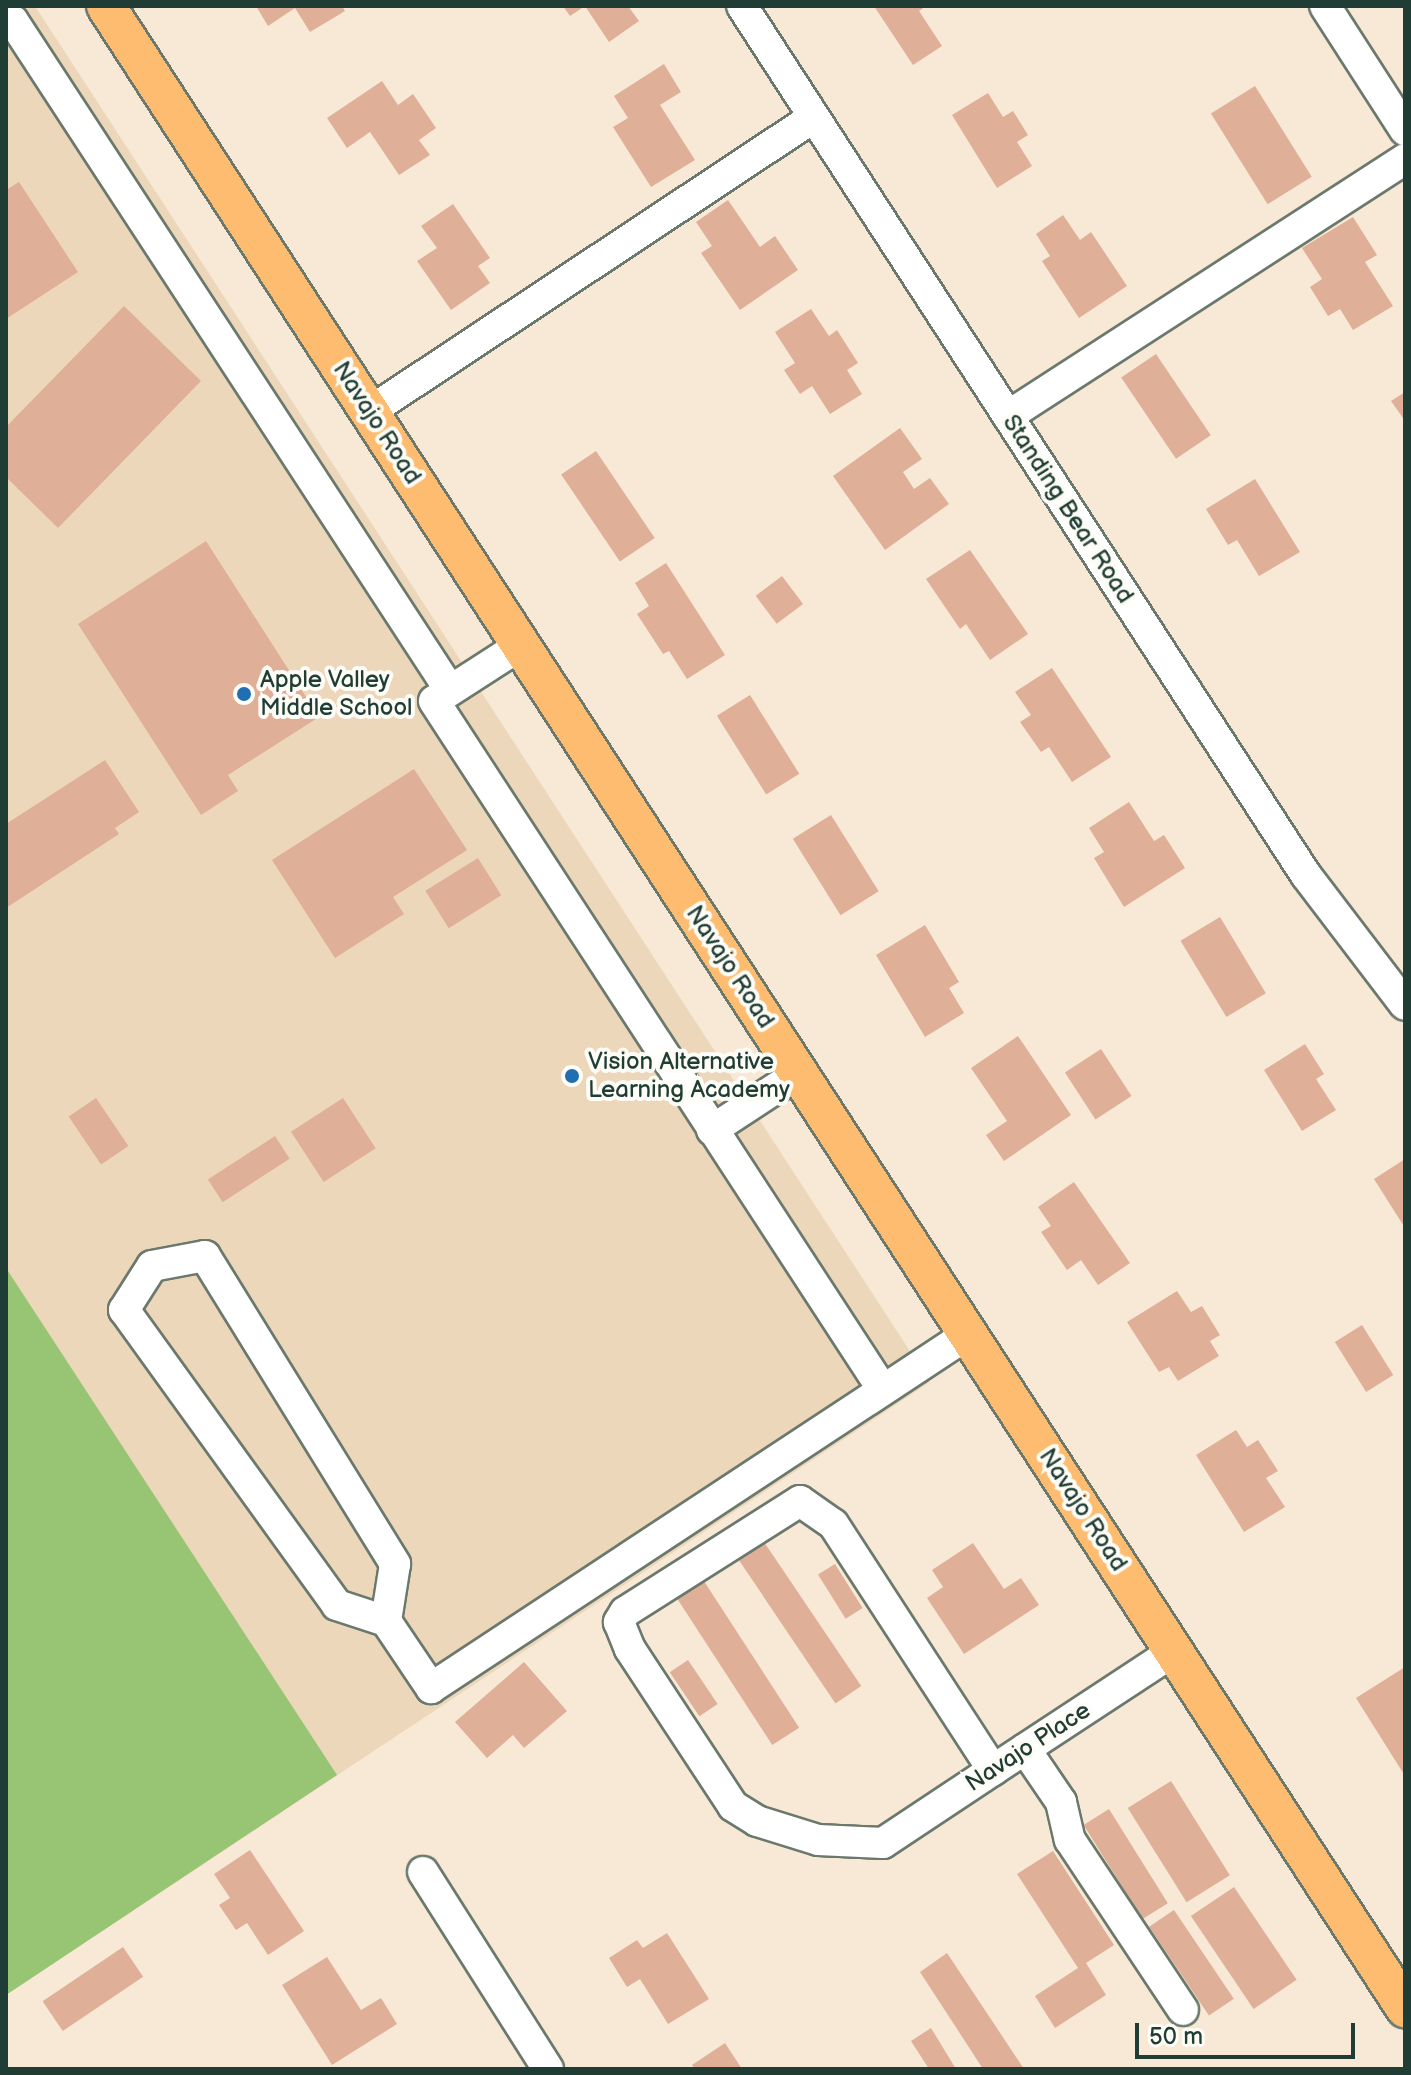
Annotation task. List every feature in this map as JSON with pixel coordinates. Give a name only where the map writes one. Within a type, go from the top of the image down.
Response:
[{"type":"main road","name":"Navajo Road","points":[[106,6],[1405,2008]]},
{"type":"street","name":"Standing Bear Road","points":[[742,6],[1306,875],[1405,1005]]},
{"type":"street","points":[[1325,6],[1405,130]]},
{"type":"street","points":[[6,20],[13,21],[450,690]]},
{"type":"street","points":[[369,412],[814,117]]},
{"type":"street","points":[[1008,416],[1405,159]]},
{"type":"street","points":[[521,645],[434,701],[883,1390]]},
{"type":"street","points":[[712,1130],[799,1073]]},
{"type":"street","points":[[386,1621],[395,1564],[205,1256],[152,1266],[124,1310],[337,1605],[386,1621],[431,1688],[968,1334]]},
{"type":"street","name":"Navajo Place","points":[[993,1770],[833,1524],[800,1501],[625,1612],[619,1622],[630,1649],[733,1806],[757,1821],[818,1840],[883,1843],[1174,1651]]},
{"type":"street","points":[[1025,1749],[1061,1802],[1070,1840],[1183,2010]]},
{"type":"street","points":[[423,1872],[548,2069]]},
{"type":"shaded area","name":"Apple Valley Middle School","points":[[6,6],[35,6],[930,1382],[6,1995]]},
{"type":"green space","points":[[6,1268],[337,1775],[6,1995]]},
{"type":"building","points":[[256,6],[342,6],[345,11],[310,32],[295,8],[268,26]]},
{"type":"building","points":[[563,6],[585,6],[570,16]]},
{"type":"building","points":[[585,6],[628,6],[639,21],[609,42]]},
{"type":"building","points":[[874,6],[926,6],[919,11],[942,46],[913,65]]},
{"type":"building","points":[[664,64],[681,92],[660,105],[695,160],[651,187],[613,127],[628,118],[614,96]]},
{"type":"building","points":[[382,81],[398,105],[413,94],[436,128],[419,140],[430,155],[399,175],[370,132],[347,148],[327,118]]},
{"type":"building","points":[[1255,86],[1312,177],[1268,204],[1211,114]]},
{"type":"building","points":[[988,93],[1003,117],[1013,111],[1028,135],[1017,142],[1032,166],[997,188],[952,115]]},
{"type":"building","points":[[19,182],[78,272],[6,319],[6,190]]},
{"type":"building","points":[[728,200],[760,247],[775,236],[798,270],[740,310],[701,253],[712,246],[696,222]]},
{"type":"building","points":[[453,204],[490,258],[478,266],[490,283],[451,310],[417,261],[437,248],[421,226]]},
{"type":"building","points":[[1063,215],[1080,240],[1091,232],[1127,286],[1079,318],[1042,261],[1050,256],[1036,234]]},
{"type":"building","points":[[1353,217],[1377,255],[1365,262],[1393,306],[1353,330],[1340,309],[1328,316],[1310,287],[1322,279],[1302,248]]},
{"type":"building","points":[[124,306],[201,381],[58,528],[6,477],[6,427]]},
{"type":"building","points":[[811,309],[829,336],[837,330],[858,363],[847,370],[862,394],[830,414],[812,386],[800,394],[784,370],[795,363],[775,332]]},
{"type":"building","points":[[1156,354],[1211,435],[1176,459],[1121,377]]},
{"type":"building","points":[[1405,392],[1405,421],[1391,401]]},
{"type":"building","points":[[900,428],[922,459],[903,472],[914,489],[930,478],[949,504],[885,550],[833,476]]},
{"type":"building","points":[[596,451],[655,538],[620,562],[561,474]]},
{"type":"building","points":[[1255,479],[1300,552],[1259,576],[1237,540],[1228,545],[1206,509]]},
{"type":"building","points":[[206,541],[319,717],[228,775],[238,791],[201,815],[78,624]]},
{"type":"building","points":[[970,550],[1028,634],[990,660],[966,624],[960,629],[926,579]]},
{"type":"building","points":[[666,563],[725,655],[687,679],[669,651],[663,654],[637,614],[649,606],[635,583]]},
{"type":"building","points":[[782,576],[803,604],[777,624],[756,596]]},
{"type":"building","points":[[1052,668],[1111,757],[1072,782],[1049,747],[1041,752],[1020,722],[1031,715],[1015,692]]},
{"type":"building","points":[[750,695],[799,774],[766,795],[717,716]]},
{"type":"building","points":[[105,760],[139,812],[115,828],[119,834],[6,908],[6,824]]},
{"type":"building","points":[[414,769],[467,850],[393,897],[404,914],[335,958],[272,860]]},
{"type":"building","points":[[1129,802],[1154,841],[1164,835],[1185,868],[1124,907],[1094,858],[1104,852],[1089,828]]},
{"type":"building","points":[[831,815],[879,891],[841,915],[793,839]]},
{"type":"building","points":[[478,858],[501,895],[449,928],[425,891]]},
{"type":"building","points":[[1220,917],[1266,993],[1226,1017],[1181,941]]},
{"type":"building","points":[[925,925],[959,982],[949,988],[964,1013],[925,1037],[876,955]]},
{"type":"building","points":[[1018,1036],[1071,1115],[1004,1161],[986,1135],[1007,1121],[971,1068]]},
{"type":"building","points":[[1305,1044],[1324,1074],[1316,1079],[1336,1110],[1302,1131],[1264,1070]]},
{"type":"building","points":[[1101,1049],[1131,1096],[1095,1119],[1065,1072]]},
{"type":"building","points":[[96,1098],[128,1146],[101,1165],[69,1116]]},
{"type":"building","points":[[343,1098],[376,1148],[324,1182],[291,1132]]},
{"type":"building","points":[[275,1136],[290,1159],[223,1202],[208,1180]]},
{"type":"building","points":[[1405,1159],[1405,1228],[1374,1179]]},
{"type":"building","points":[[1074,1182],[1130,1263],[1098,1285],[1081,1260],[1067,1270],[1041,1232],[1051,1226],[1038,1207]]},
{"type":"building","points":[[1177,1291],[1191,1312],[1202,1306],[1220,1335],[1210,1341],[1219,1356],[1178,1381],[1169,1367],[1159,1372],[1127,1322]]},
{"type":"building","points":[[1362,1325],[1393,1375],[1366,1392],[1335,1342]]},
{"type":"building","points":[[1236,1430],[1247,1447],[1258,1440],[1278,1471],[1266,1478],[1285,1507],[1244,1532],[1196,1455]]},
{"type":"building","points":[[760,1536],[861,1686],[836,1703],[734,1553]]},
{"type":"building","points":[[973,1543],[1004,1589],[1021,1578],[1039,1605],[964,1654],[927,1598],[943,1587],[932,1570]]},
{"type":"building","points":[[835,1564],[863,1608],[846,1619],[818,1575]]},
{"type":"building","points":[[700,1575],[799,1728],[772,1745],[673,1592]]},
{"type":"building","points":[[688,1660],[718,1704],[699,1716],[670,1672]]},
{"type":"building","points":[[524,1662],[567,1711],[524,1748],[513,1735],[487,1758],[455,1722]]},
{"type":"building","points":[[1405,1667],[1405,1776],[1356,1698]]},
{"type":"building","points":[[1171,1781],[1230,1875],[1187,1902],[1128,1808]]},
{"type":"building","points":[[1109,1809],[1168,1903],[1142,1919],[1084,1825]]},
{"type":"building","points":[[250,1850],[304,1931],[268,1955],[247,1923],[236,1930],[219,1905],[230,1898],[214,1874]]},
{"type":"building","points":[[1053,1851],[1114,1945],[1086,1963],[1106,1995],[1055,2028],[1035,1996],[1078,1968],[1017,1874]]},
{"type":"building","points":[[1234,1887],[1297,1980],[1254,2009],[1191,1916]]},
{"type":"building","points":[[1174,1910],[1234,1999],[1209,2015],[1149,1927]]},
{"type":"building","points":[[667,1933],[709,1999],[668,2024],[640,1979],[627,1987],[609,1958],[637,1940],[643,1948]]},
{"type":"building","points":[[123,1947],[143,1977],[63,2031],[43,2001]]},
{"type":"building","points":[[947,1953],[1024,2069],[983,2069],[920,1972]]},
{"type":"building","points":[[327,1957],[361,2010],[381,1998],[397,2024],[332,2065],[282,1985]]},
{"type":"building","points":[[931,2028],[956,2069],[929,2069],[911,2041]]},
{"type":"building","points":[[725,2043],[742,2069],[695,2069],[692,2065]]},
{"type":"place","name":"Apple Valley Middle School","points":[[244,694]]},
{"type":"place","name":"Vision Alternative Learning Academy","points":[[572,1076]]}]
